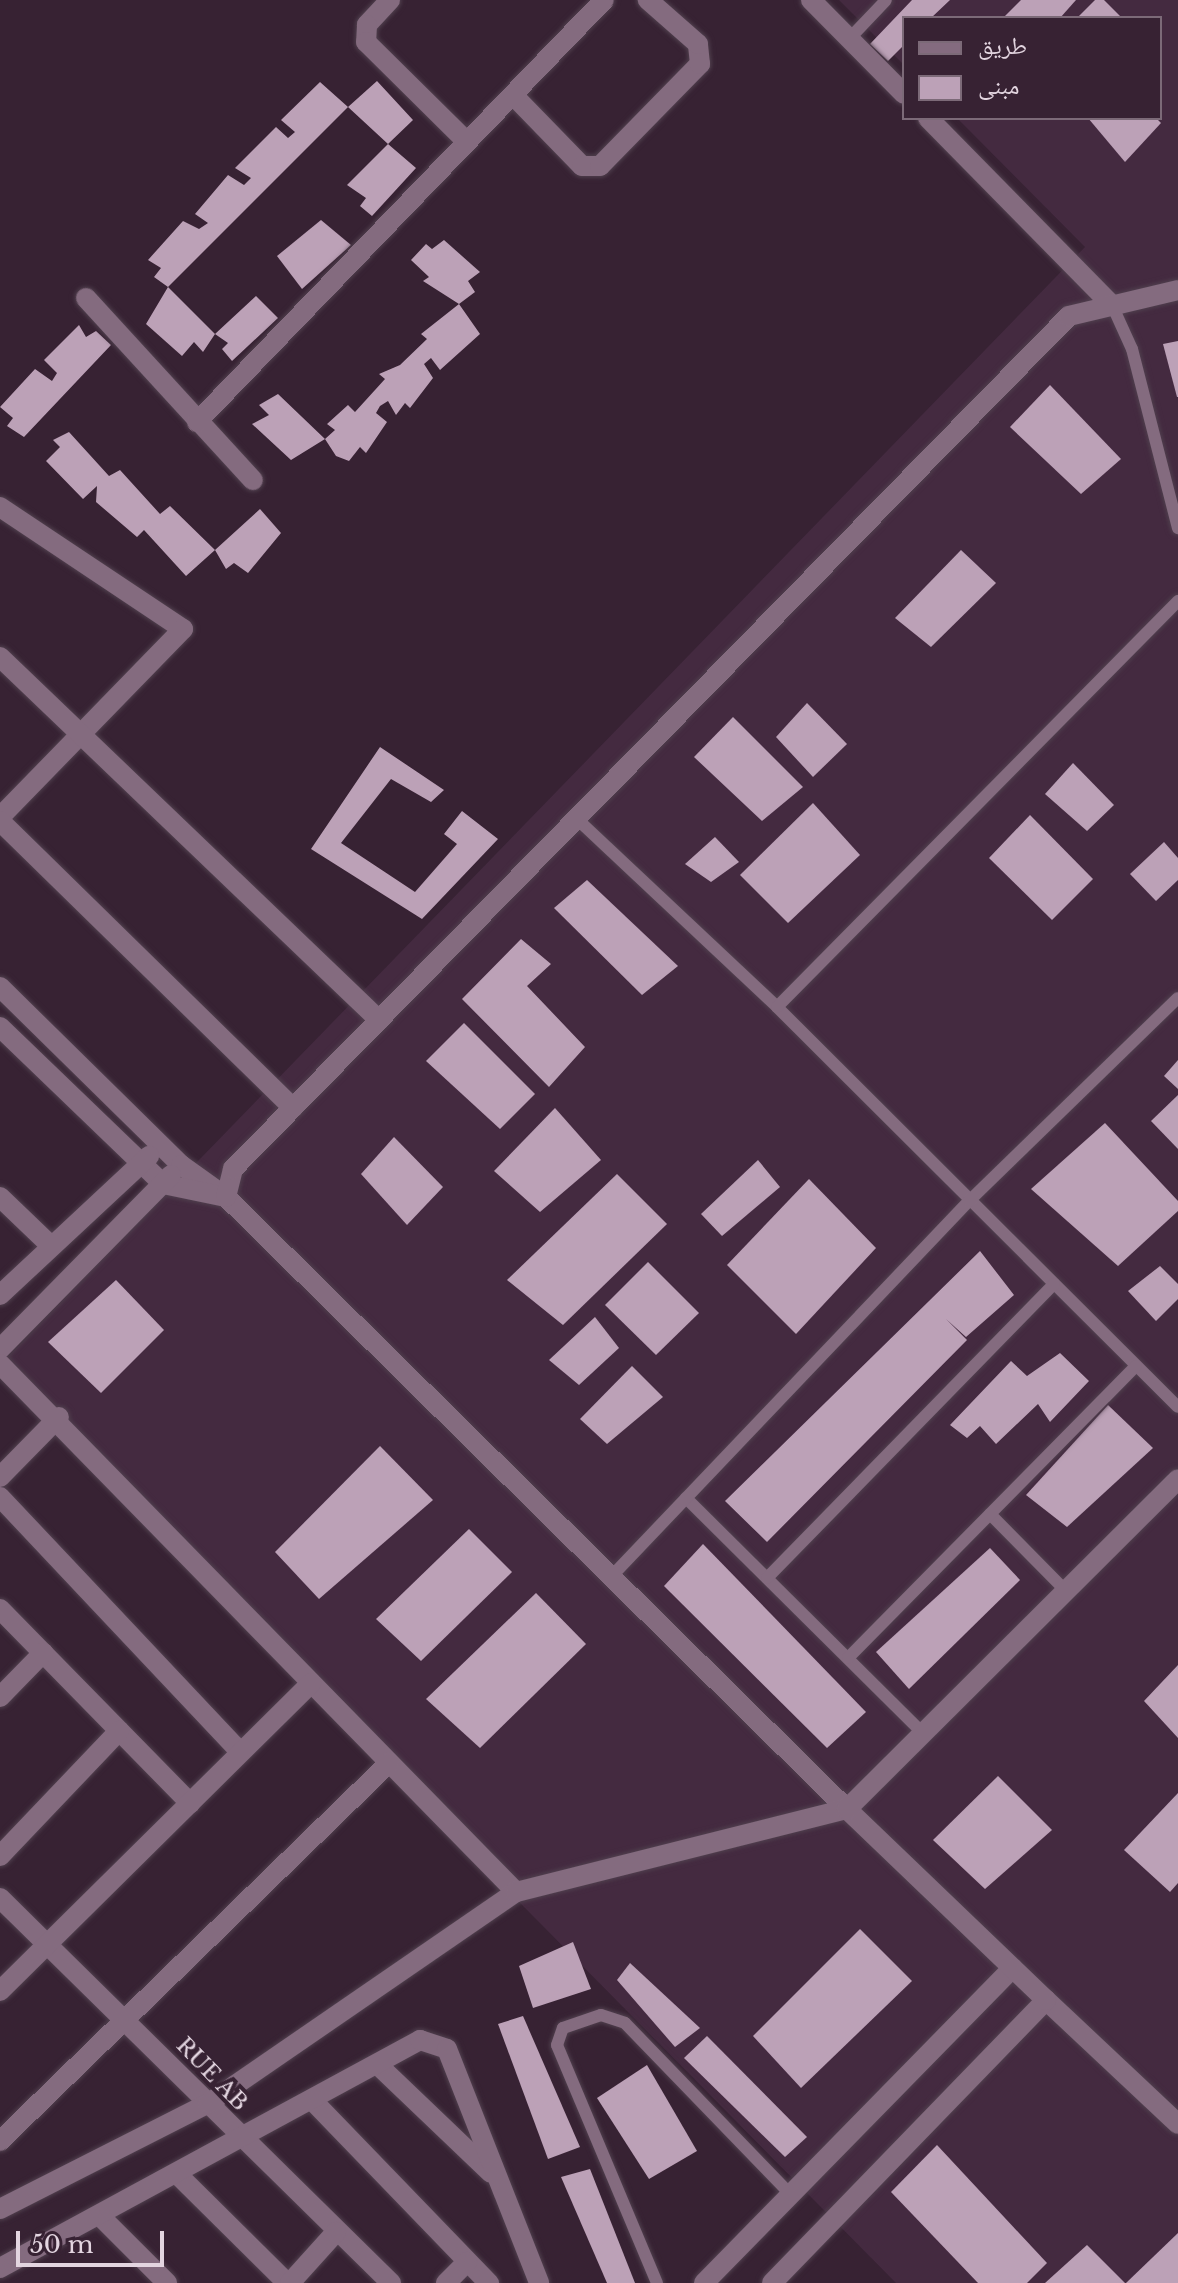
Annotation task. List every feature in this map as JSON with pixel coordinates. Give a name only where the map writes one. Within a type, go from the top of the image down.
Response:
[{"type":"street","points":[[390,0],[367,25],[366,42],[467,142]]},
{"type":"street","points":[[197,422],[604,0]]},
{"type":"street","points":[[513,95],[582,166],[600,166],[700,64],[698,44],[648,0]]},
{"type":"street","points":[[811,0],[902,92]]},
{"type":"street","points":[[930,120],[1112,305]]},
{"type":"street","points":[[226,1197],[233,1169],[1069,316],[1178,290]]},
{"type":"street","points":[[86,298],[253,480]]},
{"type":"street","points":[[0,507],[183,629],[0,819],[293,1108]]},
{"type":"street","points":[[0,657],[379,1020]]},
{"type":"street","points":[[0,987],[181,1165],[226,1197],[609,1579],[1178,2124]]},
{"type":"street","points":[[0,1027],[163,1184],[226,1197]]},
{"type":"street","points":[[0,1295],[160,1145]]},
{"type":"street","points":[[0,1349],[181,1165]]},
{"type":"street","points":[[0,1197],[50,1245]]},
{"type":"street","points":[[0,1364],[59,1417],[311,1683],[516,1892]]},
{"type":"street","points":[[0,1477],[59,1417]]},
{"type":"street","points":[[0,2209],[209,2103],[516,1892],[847,1809],[1178,1479]]},
{"type":"street","points":[[0,1497],[240,1752]]},
{"type":"street","points":[[0,1609],[190,1803]]},
{"type":"street","points":[[0,1697],[43,1653]]},
{"type":"street","points":[[0,1991],[311,1683]]},
{"type":"street","points":[[0,1856],[119,1731]]},
{"type":"street","points":[[0,2141],[389,1763]]},
{"type":"street","name":"RUE AB","points":[[0,1898],[391,2283]]},
{"type":"street","points":[[704,2283],[1012,1968]]},
{"type":"street","points":[[772,2283],[1046,2000]]},
{"type":"street","points":[[0,2268],[177,2174],[239,2135],[312,2100],[420,2040],[447,2049],[539,2283]]},
{"type":"street","points":[[378,2065],[498,2179]]},
{"type":"street","points":[[312,2100],[489,2283]]},
{"type":"street","points":[[177,2174],[288,2283],[336,2232]]},
{"type":"street","points":[[100,2216],[167,2283]]},
{"type":"street","points":[[446,2283],[467,2262]]},
{"type":"lane","points":[[850,38],[886,0]]},
{"type":"lane","points":[[1112,305],[1132,349],[1178,528]]},
{"type":"lane","points":[[777,1007],[1178,601]]},
{"type":"lane","points":[[577,819],[777,1007],[1178,1407]]},
{"type":"lane","points":[[609,1579],[969,1201],[1178,998]]},
{"type":"lane","points":[[767,1578],[1054,1284]]},
{"type":"lane","points":[[848,1658],[1136,1366]]},
{"type":"lane","points":[[686,1498],[923,1733]]},
{"type":"lane","points":[[990,1514],[1066,1591]]},
{"type":"lane","points":[[657,2283],[557,2045],[563,2028],[601,2015],[625,2023],[791,2195]]},
{"type":"shaded area","points":[[839,0],[1178,0],[1178,2283],[896,2283],[0,1377],[0,1365],[1085,247],[959,120],[1162,120],[1162,16],[902,16],[902,63]]},
{"type":"building","points":[[912,0],[950,0],[933,16],[902,16],[902,47],[888,61],[870,44]]},
{"type":"building","points":[[1021,0],[1076,0],[1062,16],[1005,16]]},
{"type":"building","points":[[1095,0],[1104,0],[1120,16],[1079,16]]},
{"type":"building","points":[[377,81],[413,120],[388,144],[348,107]]},
{"type":"building","points":[[320,82],[348,107],[168,287],[154,277],[161,268],[148,260],[183,221],[199,229],[208,223],[195,214],[228,175],[244,185],[251,178],[235,168],[276,127],[288,138],[295,132],[281,120]]},
{"type":"building","points":[[1090,120],[1158,120],[1161,123],[1125,162]]},
{"type":"building","points":[[388,144],[416,168],[372,216],[360,206],[366,198],[347,185]]},
{"type":"building","points":[[321,220],[351,245],[302,289],[277,256]]},
{"type":"building","points":[[444,240],[480,272],[468,281],[475,292],[459,304],[423,281],[429,277],[411,260],[426,244],[432,249]]},
{"type":"building","points":[[168,287],[215,334],[203,352],[194,342],[182,356],[146,324]]},
{"type":"building","points":[[256,296],[278,318],[232,361],[222,349],[228,343],[215,334]]},
{"type":"building","points":[[459,304],[480,334],[440,370],[431,358],[424,364],[433,378],[410,408],[405,403],[396,415],[388,401],[380,406],[376,413],[387,422],[366,453],[360,447],[349,461],[336,456],[325,439],[335,430],[327,424],[348,405],[355,412],[385,379],[379,374],[400,365],[427,339],[421,334]]},
{"type":"building","points":[[79,325],[86,337],[96,331],[111,345],[24,437],[7,426],[13,418],[0,407],[35,369],[52,381],[57,373],[44,360]]},
{"type":"building","points":[[1178,341],[1178,397],[1177,397],[1163,344]]},
{"type":"building","points":[[1050,385],[1121,459],[1081,494],[1010,427]]},
{"type":"building","points":[[278,394],[325,439],[291,460],[252,424],[269,415],[259,405]]},
{"type":"building","points":[[69,432],[109,476],[120,470],[160,514],[170,506],[215,550],[186,576],[144,530],[137,537],[96,502],[97,486],[83,499],[46,461],[60,447],[53,440]]},
{"type":"building","points":[[260,509],[281,533],[248,573],[234,563],[226,569],[215,550]]},
{"type":"building","points":[[961,550],[996,583],[931,647],[895,618]]},
{"type":"building","points":[[807,703],[847,744],[813,777],[776,737]]},
{"type":"building","points":[[733,717],[803,787],[762,821],[694,757]]},
{"type":"building","points":[[380,747],[444,790],[431,802],[391,779],[341,843],[415,892],[457,844],[444,834],[462,811],[498,839],[422,919],[311,849]]},
{"type":"building","points":[[1073,763],[1114,805],[1087,831],[1045,794]]},
{"type":"building","points":[[813,803],[860,855],[788,923],[740,875]]},
{"type":"building","points":[[1030,815],[1093,879],[1052,920],[989,858]]},
{"type":"building","points":[[715,837],[739,862],[711,882],[685,864]]},
{"type":"building","points":[[1164,842],[1178,858],[1178,880],[1156,901],[1130,874]]},
{"type":"building","points":[[587,880],[678,966],[642,995],[554,908]]},
{"type":"building","points":[[521,939],[551,964],[527,986],[585,1047],[549,1087],[462,999]]},
{"type":"building","points":[[464,1023],[535,1094],[500,1129],[426,1061]]},
{"type":"building","points":[[1178,1060],[1178,1089],[1164,1076]]},
{"type":"building","points":[[1178,1095],[1178,1149],[1151,1121]]},
{"type":"building","points":[[555,1108],[601,1160],[540,1212],[494,1171]]},
{"type":"building","points":[[1105,1123],[1178,1201],[1178,1211],[1118,1266],[1031,1189]]},
{"type":"building","points":[[394,1137],[443,1187],[407,1225],[361,1174]]},
{"type":"building","points":[[758,1160],[780,1187],[722,1236],[701,1214]]},
{"type":"building","points":[[617,1174],[667,1224],[563,1325],[507,1280]]},
{"type":"building","points":[[809,1179],[876,1248],[796,1334],[727,1265]]},
{"type":"building","points":[[980,1251],[1014,1295],[966,1337],[946,1319],[967,1340],[767,1542],[725,1501]]},
{"type":"building","points":[[648,1262],[699,1313],[656,1355],[605,1305]]},
{"type":"building","points":[[1160,1266],[1178,1284],[1178,1299],[1156,1321],[1128,1291]]},
{"type":"building","points":[[116,1280],[164,1330],[101,1393],[48,1342]]},
{"type":"building","points":[[595,1317],[619,1348],[579,1385],[549,1360]]},
{"type":"building","points":[[1060,1353],[1089,1381],[1050,1422],[1038,1404],[996,1444],[980,1426],[967,1438],[950,1425],[1011,1361],[1027,1376]]},
{"type":"building","points":[[632,1366],[663,1397],[607,1444],[580,1419]]},
{"type":"building","points":[[1108,1405],[1153,1448],[1067,1527],[1026,1495]]},
{"type":"building","points":[[380,1446],[433,1500],[319,1599],[275,1552]]},
{"type":"building","points":[[469,1529],[512,1572],[421,1661],[376,1619]]},
{"type":"building","points":[[703,1544],[866,1712],[827,1748],[664,1586]]},
{"type":"building","points":[[990,1548],[1020,1580],[909,1689],[876,1652]]},
{"type":"building","points":[[536,1593],[586,1644],[480,1748],[426,1699]]},
{"type":"building","points":[[1178,1665],[1178,1738],[1144,1701]]},
{"type":"building","points":[[998,1776],[1052,1830],[985,1889],[933,1840]]},
{"type":"building","points":[[1178,1793],[1178,1883],[1170,1892],[1124,1850]]},
{"type":"building","points":[[860,1929],[912,1981],[801,2088],[753,2036]]},
{"type":"building","points":[[573,1942],[591,1989],[533,2008],[519,1966]]},
{"type":"building","points":[[630,1963],[700,2028],[675,2047],[617,1980]]},
{"type":"building","points":[[523,2016],[580,2147],[548,2159],[498,2024]]},
{"type":"building","points":[[707,2036],[807,2137],[785,2157],[684,2058]]},
{"type":"building","points":[[647,2065],[697,2151],[649,2179],[597,2098]]},
{"type":"building","points":[[937,2145],[1047,2263],[1027,2283],[978,2283],[891,2192]]},
{"type":"building","points":[[590,2169],[635,2283],[607,2283],[561,2177]]},
{"type":"building","points":[[1178,2233],[1178,2283],[1126,2283]]},
{"type":"building","points":[[1087,2245],[1125,2283],[1045,2283]]}]
